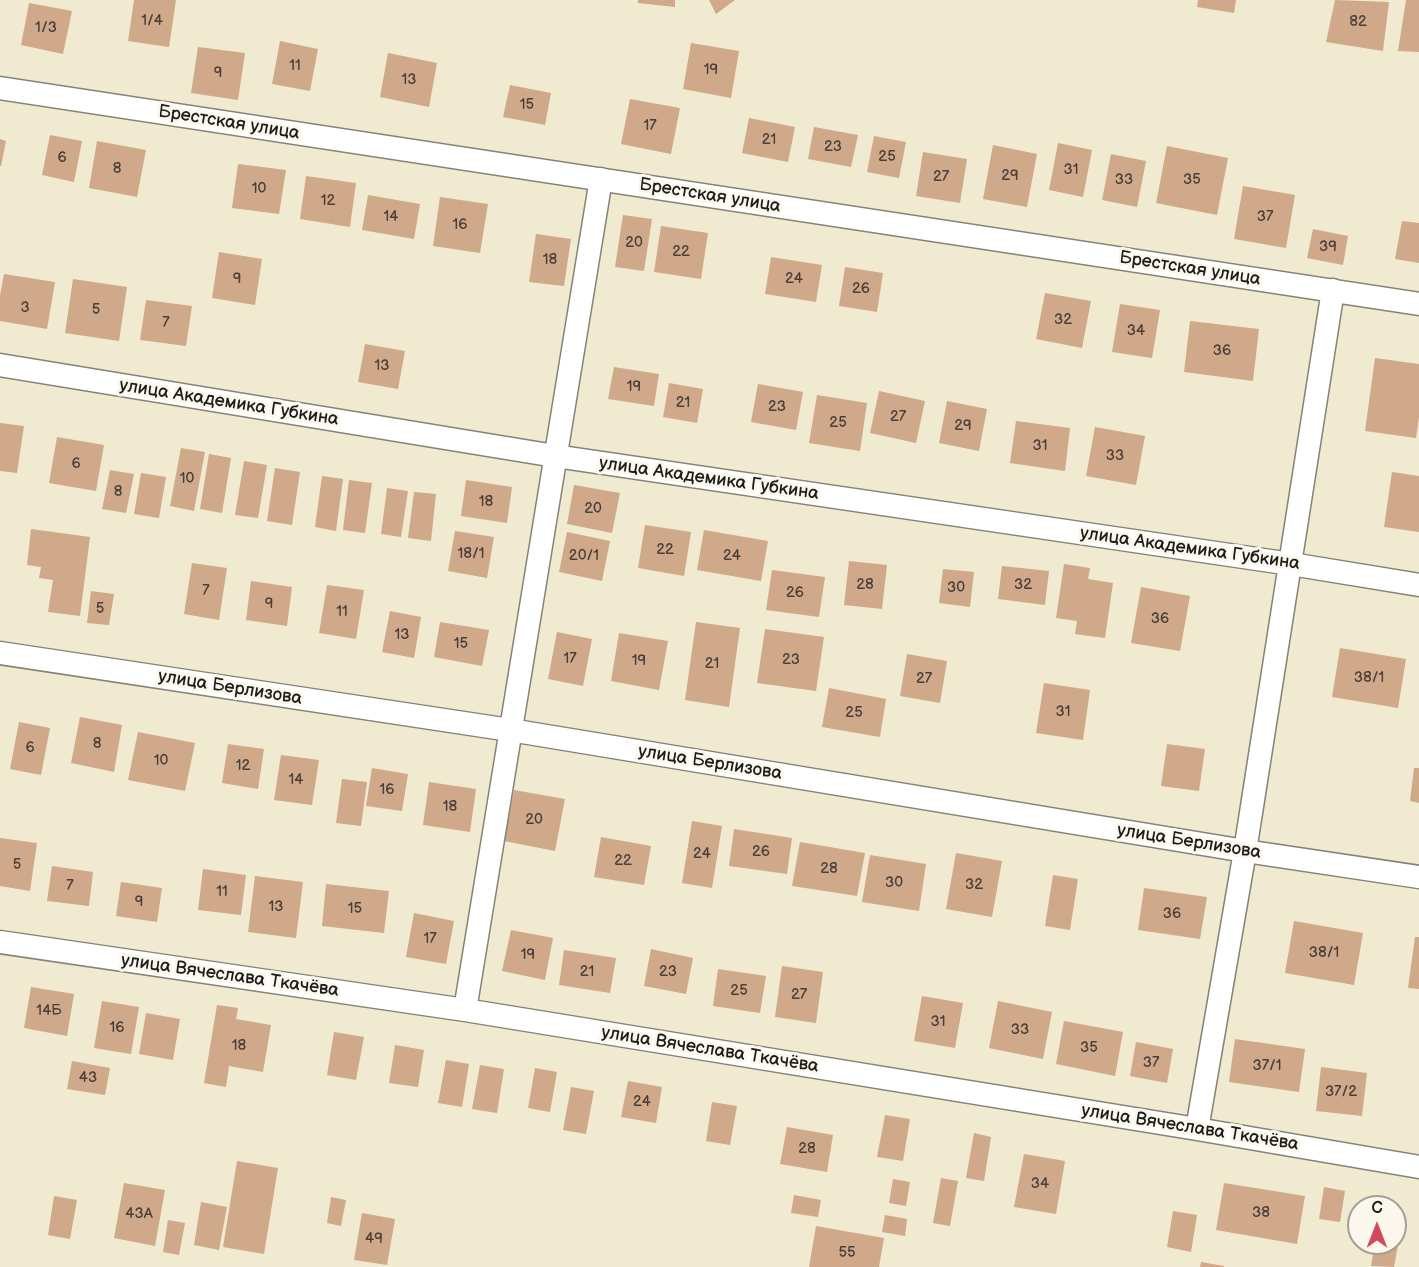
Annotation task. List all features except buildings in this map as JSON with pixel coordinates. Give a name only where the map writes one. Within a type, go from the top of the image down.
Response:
[{"type":"street","name":"Брестская улица","points":[[0,88],[1419,304]]},
{"type":"street","points":[[465,1010],[601,179]]},
{"type":"street","points":[[1197,1129],[1245,851],[1333,290]]},
{"type":"street","name":"улица Академика Губкина","points":[[0,365],[555,456],[1291,564],[1419,585]]},
{"type":"street","name":"улица Берлизова","points":[[0,653],[510,730],[1245,851],[1419,877]]},
{"type":"street","name":"улица Вячеслава Ткачёва","points":[[0,942],[465,1010],[1419,1167]]}]
